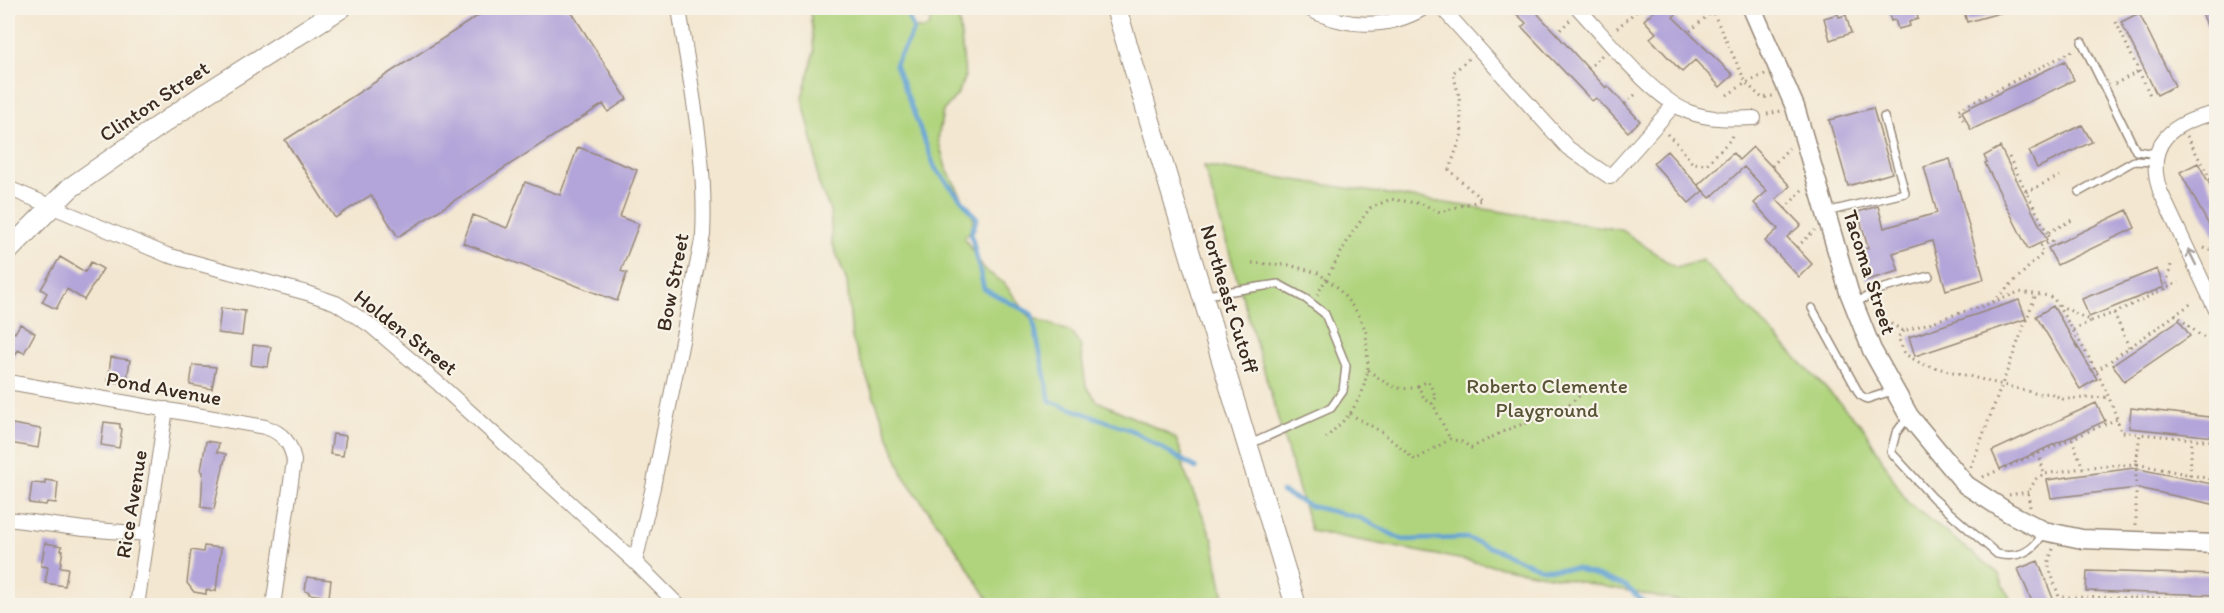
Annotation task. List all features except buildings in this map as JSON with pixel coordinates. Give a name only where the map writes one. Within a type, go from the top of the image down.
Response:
[{"type":"main road","name":"Clinton Street","points":[[8,251],[70,188],[202,96],[341,8]]},
{"type":"main road","name":"Northeast Cutoff","points":[[1116,8],[1296,606]]},
{"type":"street","name":"Bow Street","points":[[635,562],[653,487],[704,235],[703,165],[679,8]]},
{"type":"street","points":[[1307,8],[1337,20],[1365,24],[1399,20],[1424,8]]},
{"type":"street","points":[[1443,8],[1568,148],[1610,177],[1674,105]]},
{"type":"street","name":"Tacoma Street","points":[[1752,8],[1795,107],[1853,304],[1872,350],[1909,416],[1966,485],[2009,513],[2044,531],[2082,539],[2217,544]]},
{"type":"street","points":[[1575,13],[1657,92],[1674,105],[1690,113],[1711,117],[1754,118]]},
{"type":"street","points":[[2217,113],[2200,116],[2177,125],[2161,142],[2156,178],[2160,191],[2217,310]]},
{"type":"street","name":"Holden Street","points":[[8,189],[167,255],[336,303],[370,325],[440,384],[635,562],[679,606]]},
{"type":"street","name":"Pond Avenue","points":[[8,382],[266,427],[288,440],[294,461],[273,606]]},
{"type":"street","name":"Rice Avenue","points":[[137,606],[166,409]]},
{"type":"street","points":[[8,519],[84,529],[148,534]]},
{"type":"lane","points":[[2083,44],[2136,151],[2157,158]]},
{"type":"lane","points":[[1826,212],[1905,193],[1884,117]]},
{"type":"lane","points":[[2079,192],[2134,161],[2157,158]]},
{"type":"lane","points":[[1853,304],[1881,289],[1929,276]]},
{"type":"lane","points":[[1204,295],[1278,284],[1325,314],[1346,366],[1343,391],[1331,408],[1248,445]]},
{"type":"lane","points":[[1812,308],[1860,394],[1867,399],[1894,390]]},
{"type":"lane","points":[[1909,416],[1896,434],[1891,452],[1933,498],[1997,554],[2010,557],[2023,554],[2038,543],[2044,531]]},
{"type":"path","points":[[1617,28],[1640,8]]},
{"type":"path","points":[[1690,31],[1712,9],[1746,83],[1762,98],[1774,96]]},
{"type":"path","points":[[1556,34],[1575,13]]},
{"type":"path","points":[[2116,22],[2150,95]]},
{"type":"path","points":[[1963,120],[1959,110],[2083,44]]},
{"type":"path","points":[[1312,304],[1352,232],[1370,208],[1391,199],[1422,204],[1440,212],[1482,200],[1449,170],[1462,134],[1459,96],[1453,73],[1479,49]]},
{"type":"path","points":[[1588,69],[1604,53]]},
{"type":"path","points":[[2105,89],[2139,71]]},
{"type":"path","points":[[1727,95],[1766,74]]},
{"type":"path","points":[[1625,104],[1639,90]]},
{"type":"path","points":[[1754,118],[1795,107]]},
{"type":"path","points":[[2185,132],[2217,190]]},
{"type":"path","points":[[1666,133],[1678,144],[1692,163],[1707,164],[1731,139],[1732,134]]},
{"type":"path","points":[[2217,136],[2213,136],[2217,153]]},
{"type":"path","points":[[1772,166],[1791,145]]},
{"type":"path","points":[[1991,303],[2043,253],[2040,246],[2052,241],[2009,157]]},
{"type":"path","points":[[2026,192],[2062,175]]},
{"type":"path","points":[[1785,209],[1804,189]]},
{"type":"path","points":[[2047,233],[2074,219]]},
{"type":"path","points":[[1797,248],[1816,228]]},
{"type":"path","points":[[2195,246],[2217,252]]},
{"type":"path","points":[[2165,290],[2171,265]]},
{"type":"path","points":[[2073,330],[2180,282]]},
{"type":"path","points":[[2109,397],[2063,399],[2050,393],[2038,394],[1922,364],[1905,354],[1898,337],[1904,331],[2019,292],[2049,296],[2073,330],[2096,371],[2109,397],[2121,432],[2217,441]]},
{"type":"path","points":[[1970,468],[2036,294]]},
{"type":"path","points":[[2096,371],[2192,303]]},
{"type":"path","points":[[2057,305],[2091,321]]},
{"type":"path","points":[[2114,313],[2129,347]]},
{"type":"path","points":[[2175,314],[2202,337],[2209,338]]},
{"type":"path","points":[[1874,315],[1904,331]]},
{"type":"path","points":[[1368,370],[1398,389],[1407,390],[1428,381],[1436,397],[1433,404]]},
{"type":"path","points":[[1418,386],[1425,400],[1433,404],[1450,439]]},
{"type":"path","points":[[1350,414],[1382,432],[1415,460],[1450,439],[1463,442],[1471,448],[1506,430],[1563,410],[1587,389]]},
{"type":"path","points":[[1982,478],[2118,419]]},
{"type":"path","points":[[2136,527],[2136,464],[2140,434]]},
{"type":"path","points":[[2072,439],[2083,468]]},
{"type":"path","points":[[2190,475],[2192,439]]},
{"type":"path","points":[[2038,453],[2044,474]]},
{"type":"path","points":[[2030,508],[2028,492],[2036,479],[2044,474],[2083,468],[2136,464],[2217,480]]},
{"type":"path","points":[[2006,495],[2020,491],[2028,492]]},
{"type":"path","points":[[2054,548],[2048,564],[2059,597],[2217,599]]},
{"type":"path","points":[[2082,606],[2083,597]]},
{"type":"green space","points":[[810,8],[909,8],[912,27],[923,30],[930,25],[930,8],[958,8],[965,76],[957,95],[943,111],[938,139],[946,168],[973,217],[972,229],[964,238],[985,270],[1004,283],[1029,316],[1071,332],[1080,344],[1086,386],[1097,401],[1176,439],[1182,454],[1183,468],[1213,540],[1225,605],[992,605],[958,552],[904,477],[852,338],[847,282],[832,242],[830,210],[818,182],[815,151],[802,98],[814,52]]},
{"type":"green space","name":"Roberto Clemente Playground","points":[[1204,166],[1622,230],[1676,268],[1702,260],[1863,427],[1907,502],[1998,573],[2013,605],[1702,605],[1311,531]]},
{"type":"waterway","points":[[904,8],[914,30],[895,64],[935,168],[977,218],[971,234],[984,289],[1032,314],[1050,401],[1131,430],[1196,468]]},
{"type":"waterway","points":[[1282,492],[1310,506],[1360,518],[1403,540],[1467,538],[1542,569],[1577,569],[1626,586],[1645,603],[1652,606]]}]
